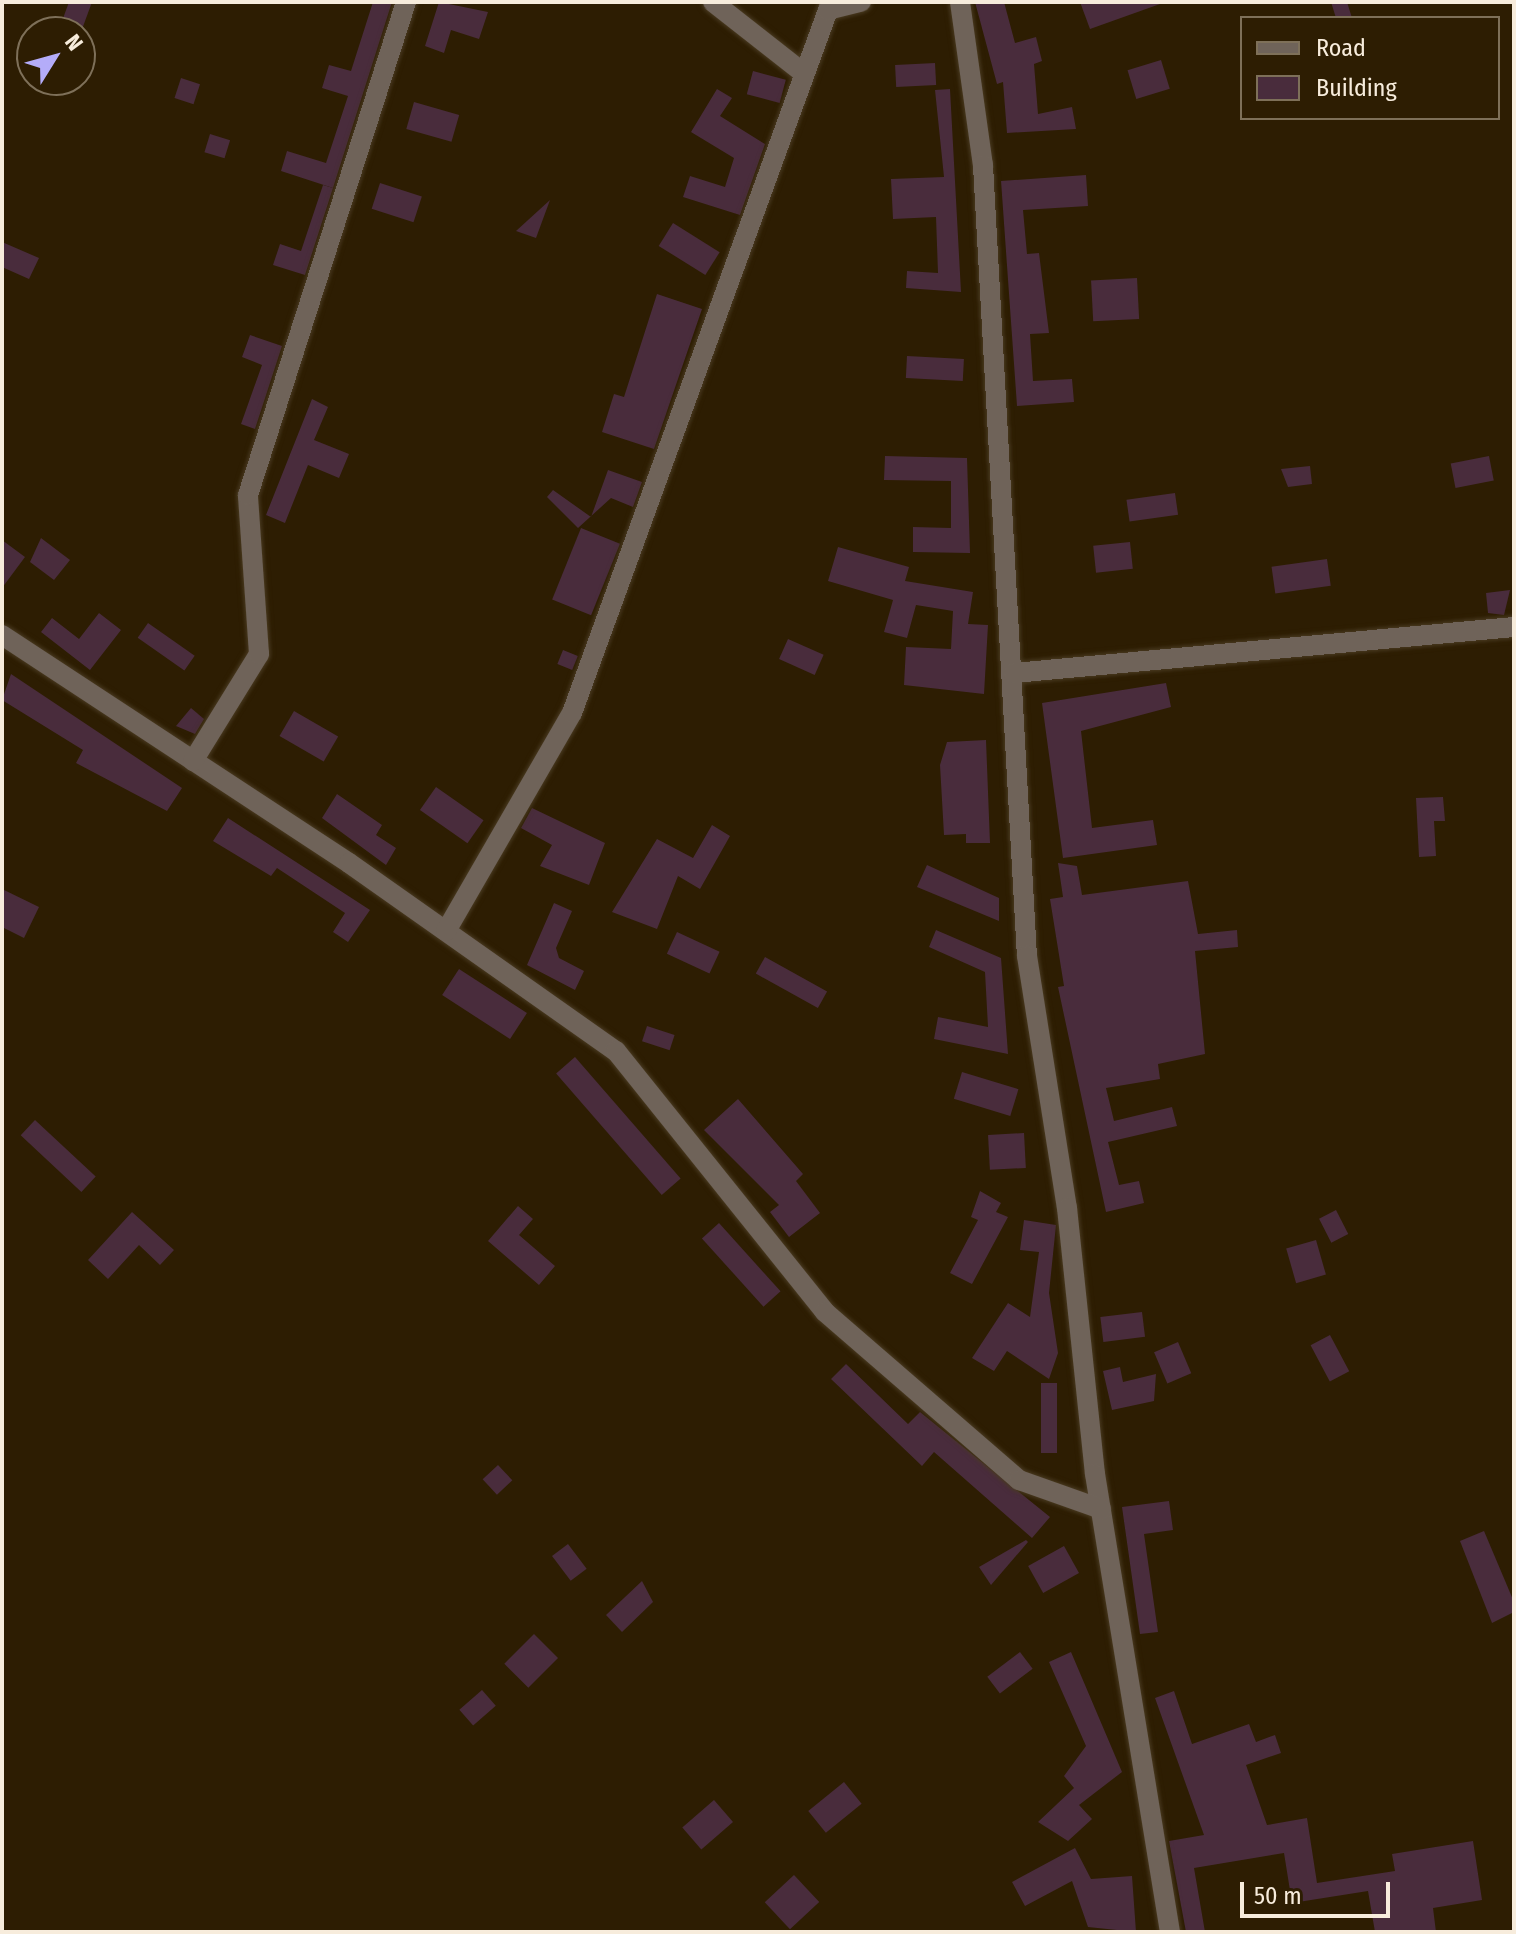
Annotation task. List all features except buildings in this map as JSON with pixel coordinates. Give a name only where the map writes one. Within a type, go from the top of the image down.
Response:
[{"type":"street","points":[[193,761],[259,654],[248,495],[406,2]]},
{"type":"street","points":[[713,2],[801,71]]},
{"type":"street","points":[[446,931],[572,713],[801,71],[828,10],[861,2]]},
{"type":"street","points":[[960,2],[983,165],[1014,673],[1027,956],[1067,1208],[1101,1509],[1170,1932]]},
{"type":"street","points":[[1014,673],[1514,627]]},
{"type":"street","points":[[2,635],[446,931],[616,1051],[825,1312],[1019,1480],[1101,1509]]}]
